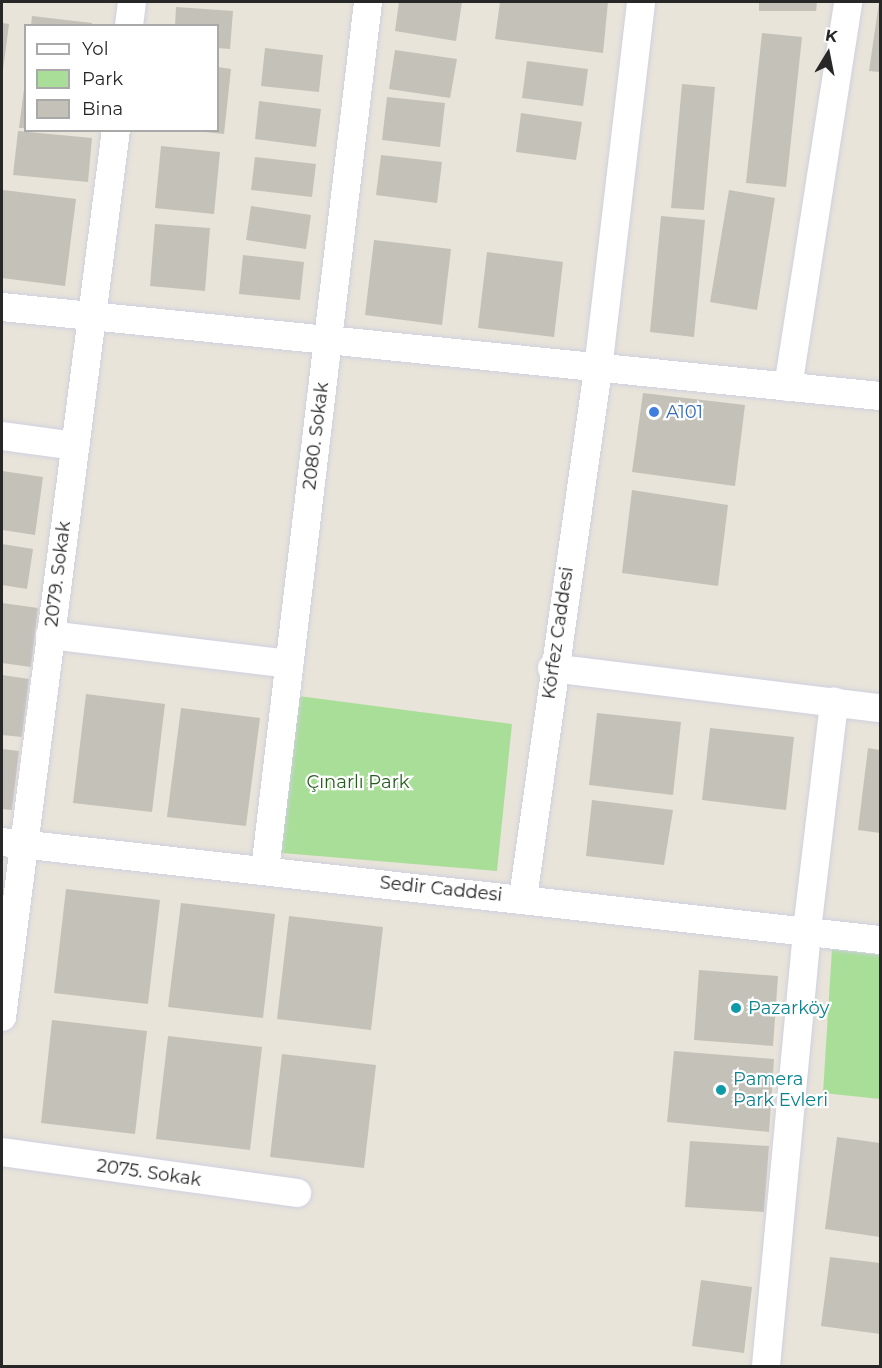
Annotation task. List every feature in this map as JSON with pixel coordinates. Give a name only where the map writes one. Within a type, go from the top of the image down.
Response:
[{"type":"street","points":[[129,24],[132,2]]},
{"type":"street","name":"2080. Sokak","points":[[265,870],[368,2]]},
{"type":"street","name":"Körfez Caddesi","points":[[523,898],[552,668],[598,369],[641,2]]},
{"type":"street","points":[[788,387],[848,2]]},
{"type":"street","name":"2079. Sokak","points":[[2,1017],[13,843],[50,635],[116,132]]},
{"type":"street","points":[[2,307],[880,396]]},
{"type":"street","points":[[2,436],[75,446]]},
{"type":"street","points":[[50,635],[289,664]]},
{"type":"street","points":[[552,668],[880,708]]},
{"type":"street","points":[[766,1366],[807,930],[834,702]]},
{"type":"street","name":"Sedir Caddesi","points":[[13,843],[523,898],[880,940]]},
{"type":"street","name":"2075. Sokak","points":[[2,1152],[297,1193]]},
{"type":"green space","name":"Çınarlı Park","points":[[291,695],[512,724],[497,871],[270,852]]},
{"type":"green space","points":[[832,949],[880,955],[880,1099],[823,1093]]},
{"type":"building","points":[[399,2],[462,2],[456,41],[395,31]]},
{"type":"building","points":[[500,2],[608,2],[603,53],[495,39]]},
{"type":"building","points":[[759,2],[817,2],[816,11],[759,11]]},
{"type":"building","points":[[880,2],[880,72],[869,71]]},
{"type":"building","points":[[176,7],[233,11],[230,49],[219,48],[219,24],[175,24]]},
{"type":"building","points":[[32,16],[92,23],[92,24],[31,24]]},
{"type":"building","points":[[2,23],[9,24],[3,70],[2,70]]},
{"type":"building","points":[[762,33],[802,37],[786,187],[746,183]]},
{"type":"building","points":[[265,48],[323,55],[319,92],[261,86]]},
{"type":"building","points":[[395,50],[457,59],[450,98],[389,89]]},
{"type":"building","points":[[527,61],[588,69],[583,106],[522,98]]},
{"type":"building","points":[[219,67],[231,69],[224,134],[205,132],[219,132]]},
{"type":"building","points":[[682,84],[715,87],[704,210],[671,208]]},
{"type":"building","points":[[24,89],[24,128],[19,128]]},
{"type":"building","points":[[387,97],[445,103],[440,147],[382,140]]},
{"type":"building","points":[[259,101],[321,109],[316,147],[255,139]]},
{"type":"building","points":[[521,113],[582,122],[576,160],[516,152]]},
{"type":"building","points":[[18,131],[92,138],[88,182],[13,175]]},
{"type":"building","points":[[161,146],[220,152],[214,214],[155,208]]},
{"type":"building","points":[[381,155],[442,162],[437,203],[376,195]]},
{"type":"building","points":[[255,157],[316,164],[312,197],[251,190]]},
{"type":"building","points":[[3,190],[76,199],[65,286],[2,278]]},
{"type":"building","points":[[729,190],[775,198],[757,310],[710,302]]},
{"type":"building","points":[[251,206],[311,215],[306,249],[246,240]]},
{"type":"building","points":[[661,216],[705,220],[694,337],[650,332]]},
{"type":"building","points":[[155,224],[210,228],[205,291],[150,286]]},
{"type":"building","points":[[374,240],[451,249],[442,325],[365,315]]},
{"type":"building","points":[[487,252],[563,262],[554,337],[478,328]]},
{"type":"building","points":[[243,255],[304,262],[300,300],[239,294]]},
{"type":"building","points":[[643,393],[745,405],[735,486],[632,472]]},
{"type":"building","points":[[2,471],[43,477],[35,535],[2,530]]},
{"type":"building","points":[[632,490],[728,505],[718,586],[622,573]]},
{"type":"building","points":[[2,544],[33,549],[27,589],[2,585]]},
{"type":"building","points":[[2,603],[38,608],[31,667],[2,663]]},
{"type":"building","points":[[2,675],[29,679],[22,737],[2,735]]},
{"type":"building","points":[[86,694],[165,704],[152,812],[73,803]]},
{"type":"building","points":[[181,708],[260,718],[246,826],[167,817]]},
{"type":"building","points":[[597,713],[681,722],[673,795],[589,785]]},
{"type":"building","points":[[710,728],[794,737],[786,810],[702,800]]},
{"type":"building","points":[[868,748],[880,750],[880,833],[858,830]]},
{"type":"building","points":[[2,749],[19,751],[12,810],[2,809]]},
{"type":"building","points":[[592,800],[673,810],[664,865],[586,856]]},
{"type":"building","points":[[66,889],[160,900],[148,1004],[54,993]]},
{"type":"building","points":[[181,903],[275,914],[263,1018],[168,1007]]},
{"type":"building","points":[[289,916],[383,927],[371,1030],[277,1019]]},
{"type":"building","name":"Pazarköy","points":[[699,970],[778,976],[773,1046],[694,1040]]},
{"type":"building","points":[[52,1020],[147,1031],[135,1134],[41,1123]]},
{"type":"building","points":[[168,1036],[262,1047],[250,1150],[156,1139]]},
{"type":"building","name":"Pamera Park Evleri","points":[[674,1051],[774,1059],[769,1132],[667,1122]]},
{"type":"building","points":[[282,1054],[376,1065],[364,1168],[270,1157]]},
{"type":"building","points":[[837,1137],[880,1143],[880,1237],[825,1229]]},
{"type":"building","points":[[690,1141],[769,1146],[764,1212],[685,1207]]},
{"type":"building","points":[[830,1257],[880,1263],[880,1334],[821,1326]]},
{"type":"building","points":[[701,1280],[752,1287],[744,1353],[692,1346]]},
{"type":"place","name":"A101","points":[[654,412]]},
{"type":"place","name":"Pazarköy","points":[[736,1008]]},
{"type":"place","name":"Pamera Park Evleri","points":[[721,1090]]}]
